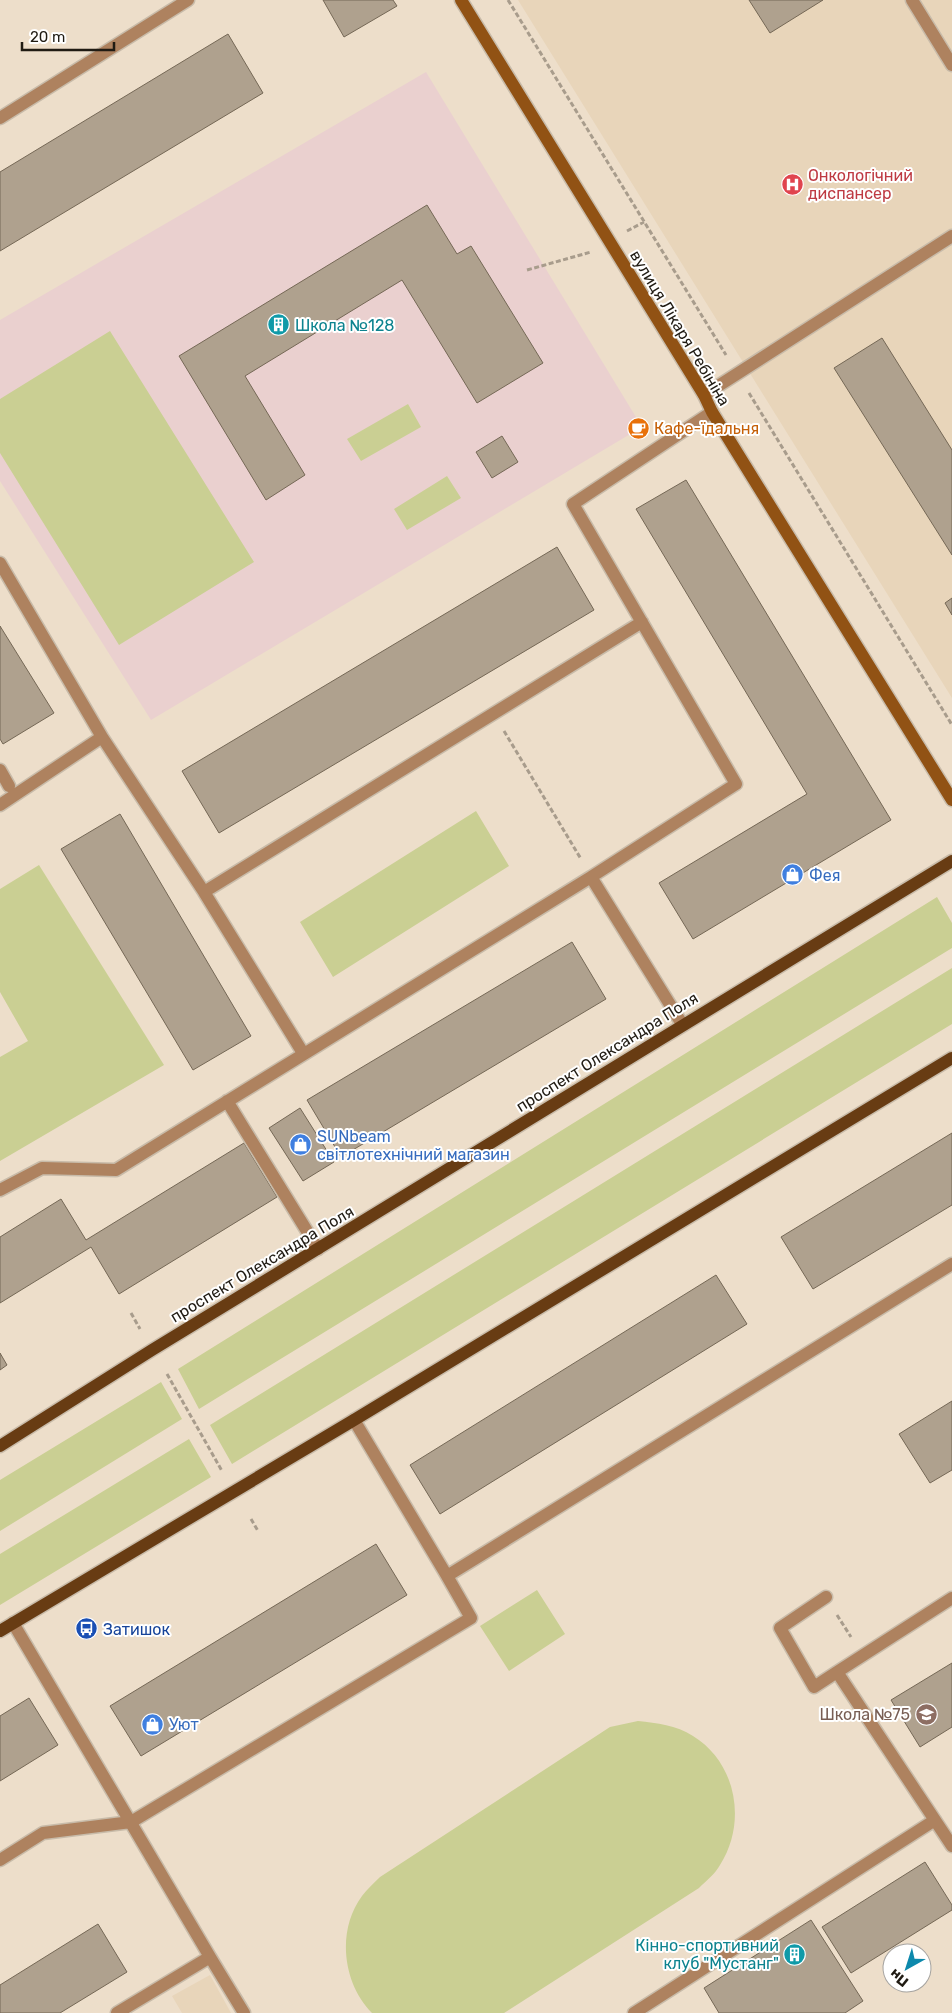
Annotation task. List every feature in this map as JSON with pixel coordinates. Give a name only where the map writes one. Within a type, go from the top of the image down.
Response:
[{"type":"main road","name":"проспект Олександра Поля","points":[[0,1446],[152,1350],[318,1250],[682,1024],[952,861]]},
{"type":"main road","points":[[0,1631],[354,1420],[952,1058]]},
{"type":"street","name":"вулиця Лікаря Ребініна","points":[[461,0],[704,395],[712,412],[952,800]]},
{"type":"lane","points":[[0,118],[188,0]]},
{"type":"lane","points":[[912,0],[952,65]]},
{"type":"lane","points":[[704,395],[952,236]]},
{"type":"lane","points":[[0,1190],[42,1168],[116,1170],[591,877],[736,784],[573,504],[712,412]]},
{"type":"lane","points":[[0,563],[102,737],[204,892],[303,1053]]},
{"type":"lane","points":[[204,892],[494,715],[642,622]]},
{"type":"lane","points":[[0,805],[102,737]]},
{"type":"lane","points":[[0,770],[9,786]]},
{"type":"lane","points":[[591,877],[682,1024]]},
{"type":"lane","points":[[227,1101],[318,1250]]},
{"type":"lane","points":[[448,1576],[952,1264]]},
{"type":"lane","points":[[0,1860],[43,1833],[131,1822],[472,1618],[354,1420]]},
{"type":"lane","points":[[826,1597],[780,1628],[814,1687],[952,1598]]},
{"type":"lane","points":[[13,1623],[244,2013]]},
{"type":"lane","points":[[837,1672],[952,1846]]},
{"type":"lane","points":[[634,2013],[935,1820]]},
{"type":"lane","points":[[118,2013],[210,1957]]},
{"type":"path","points":[[627,232],[644,222]]},
{"type":"path","points":[[527,270],[597,250]]},
{"type":"path","points":[[494,715],[591,877]]},
{"type":"path","points":[[131,1313],[140,1329]]},
{"type":"path","points":[[167,1374],[222,1471]]},
{"type":"path","points":[[250,1519],[258,1531]]},
{"type":"path","points":[[826,1597],[862,1656]]},
{"type":"shaded area","name":"Онкологічний диспансер","points":[[518,0],[952,0],[952,698],[746,367]]},
{"type":"shaded area","points":[[426,72],[642,427],[151,720],[0,481],[0,320]]},
{"type":"shaded area","points":[[210,1975],[231,2013],[182,2013],[172,1996]]},
{"type":"green space","points":[[110,331],[254,562],[119,645],[0,453],[0,399]]},
{"type":"green space","points":[[408,404],[421,427],[361,461],[347,439]]},
{"type":"green space","points":[[447,476],[461,498],[407,530],[394,509]]},
{"type":"green space","points":[[476,811],[509,866],[333,977],[300,922]]},
{"type":"green space","points":[[39,865],[164,1065],[0,1161],[0,1057],[28,1041],[0,992],[0,889]]},
{"type":"green space","points":[[937,897],[952,923],[952,948],[199,1409],[178,1369]]},
{"type":"green space","points":[[952,968],[952,1024],[232,1464],[210,1425]]},
{"type":"green space","points":[[161,1382],[182,1419],[0,1531],[0,1480]]},
{"type":"green space","points":[[189,1439],[211,1477],[0,1605],[0,1554]]},
{"type":"green space","points":[[537,1590],[565,1634],[509,1671],[480,1626]]},
{"type":"green space","points":[[638,1721],[673,1727],[687,1732],[708,1748],[720,1762],[728,1778],[733,1795],[735,1813],[733,1831],[728,1849],[713,1874],[699,1888],[504,2013],[372,2013],[362,2001],[355,1987],[346,1957],[349,1925],[354,1910],[366,1891],[380,1877],[610,1727]]},
{"type":"building","points":[[323,0],[393,0],[397,6],[344,37]]},
{"type":"building","points":[[749,0],[823,0],[770,33]]},
{"type":"building","points":[[228,34],[263,93],[0,251],[0,172]]},
{"type":"building","name":"Школа №128","points":[[427,205],[457,254],[471,246],[543,363],[477,403],[402,280],[245,376],[305,475],[266,500],[179,356]]},
{"type":"building","points":[[882,338],[952,450],[952,555],[834,368]]},
{"type":"building","points":[[502,436],[518,462],[492,478],[476,452]]},
{"type":"building","points":[[686,480],[891,820],[693,939],[659,883],[807,794],[636,509]]},
{"type":"building","points":[[557,547],[594,610],[219,833],[182,771]]},
{"type":"building","points":[[952,598],[952,615],[945,603]]},
{"type":"building","points":[[0,626],[54,713],[3,744],[0,739]]},
{"type":"building","points":[[120,814],[251,1036],[193,1070],[61,849]]},
{"type":"building","points":[[572,942],[606,999],[341,1157],[307,1100]]},
{"type":"building","name":"SUNbeam світлотехнічний магазин","points":[[300,1108],[334,1162],[303,1181],[269,1128]]},
{"type":"building","points":[[952,1133],[952,1205],[813,1289],[781,1237]]},
{"type":"building","points":[[244,1143],[277,1197],[119,1294],[91,1247],[0,1303],[0,1237],[61,1199],[86,1240]]},
{"type":"building","points":[[716,1275],[747,1324],[440,1514],[410,1465]]},
{"type":"building","points":[[0,1353],[7,1365],[0,1370]]},
{"type":"building","points":[[952,1401],[952,1470],[930,1483],[899,1434]]},
{"type":"building","points":[[376,1544],[407,1595],[141,1756],[110,1706]]},
{"type":"building","name":"Школа №75","points":[[952,1663],[952,1727],[920,1747],[891,1700]]},
{"type":"building","points":[[29,1698],[58,1745],[0,1781],[0,1716]]},
{"type":"building","points":[[925,1862],[952,1905],[952,1910],[899,1943],[882,1943],[882,1954],[851,1973],[822,1927]]},
{"type":"building","name":"Кінно-спортивний клуб \"Мустанг\"","points":[[811,1920],[863,2001],[845,2013],[719,2013],[704,1988]]},
{"type":"building","points":[[98,1924],[127,1972],[60,2013],[0,2013],[0,1985]]},
{"type":"place","name":"Онкологічний диспансер","points":[[792,184]]},
{"type":"place","name":"Школа №128","points":[[279,325]]},
{"type":"place","name":"Кафе-їдальня","points":[[638,428]]},
{"type":"place","name":"Фея","points":[[793,875]]},
{"type":"place","name":"SUNbeam світлотехнічний магазин","points":[[301,1145]]},
{"type":"place","name":"Затишок","points":[[87,1629]]},
{"type":"place","name":"Школа №75","points":[[926,1714]]},
{"type":"place","name":"Уют","points":[[153,1724]]},
{"type":"place","name":"Кінно-спортивний клуб \"Мустанг\"","points":[[795,1954]]}]
